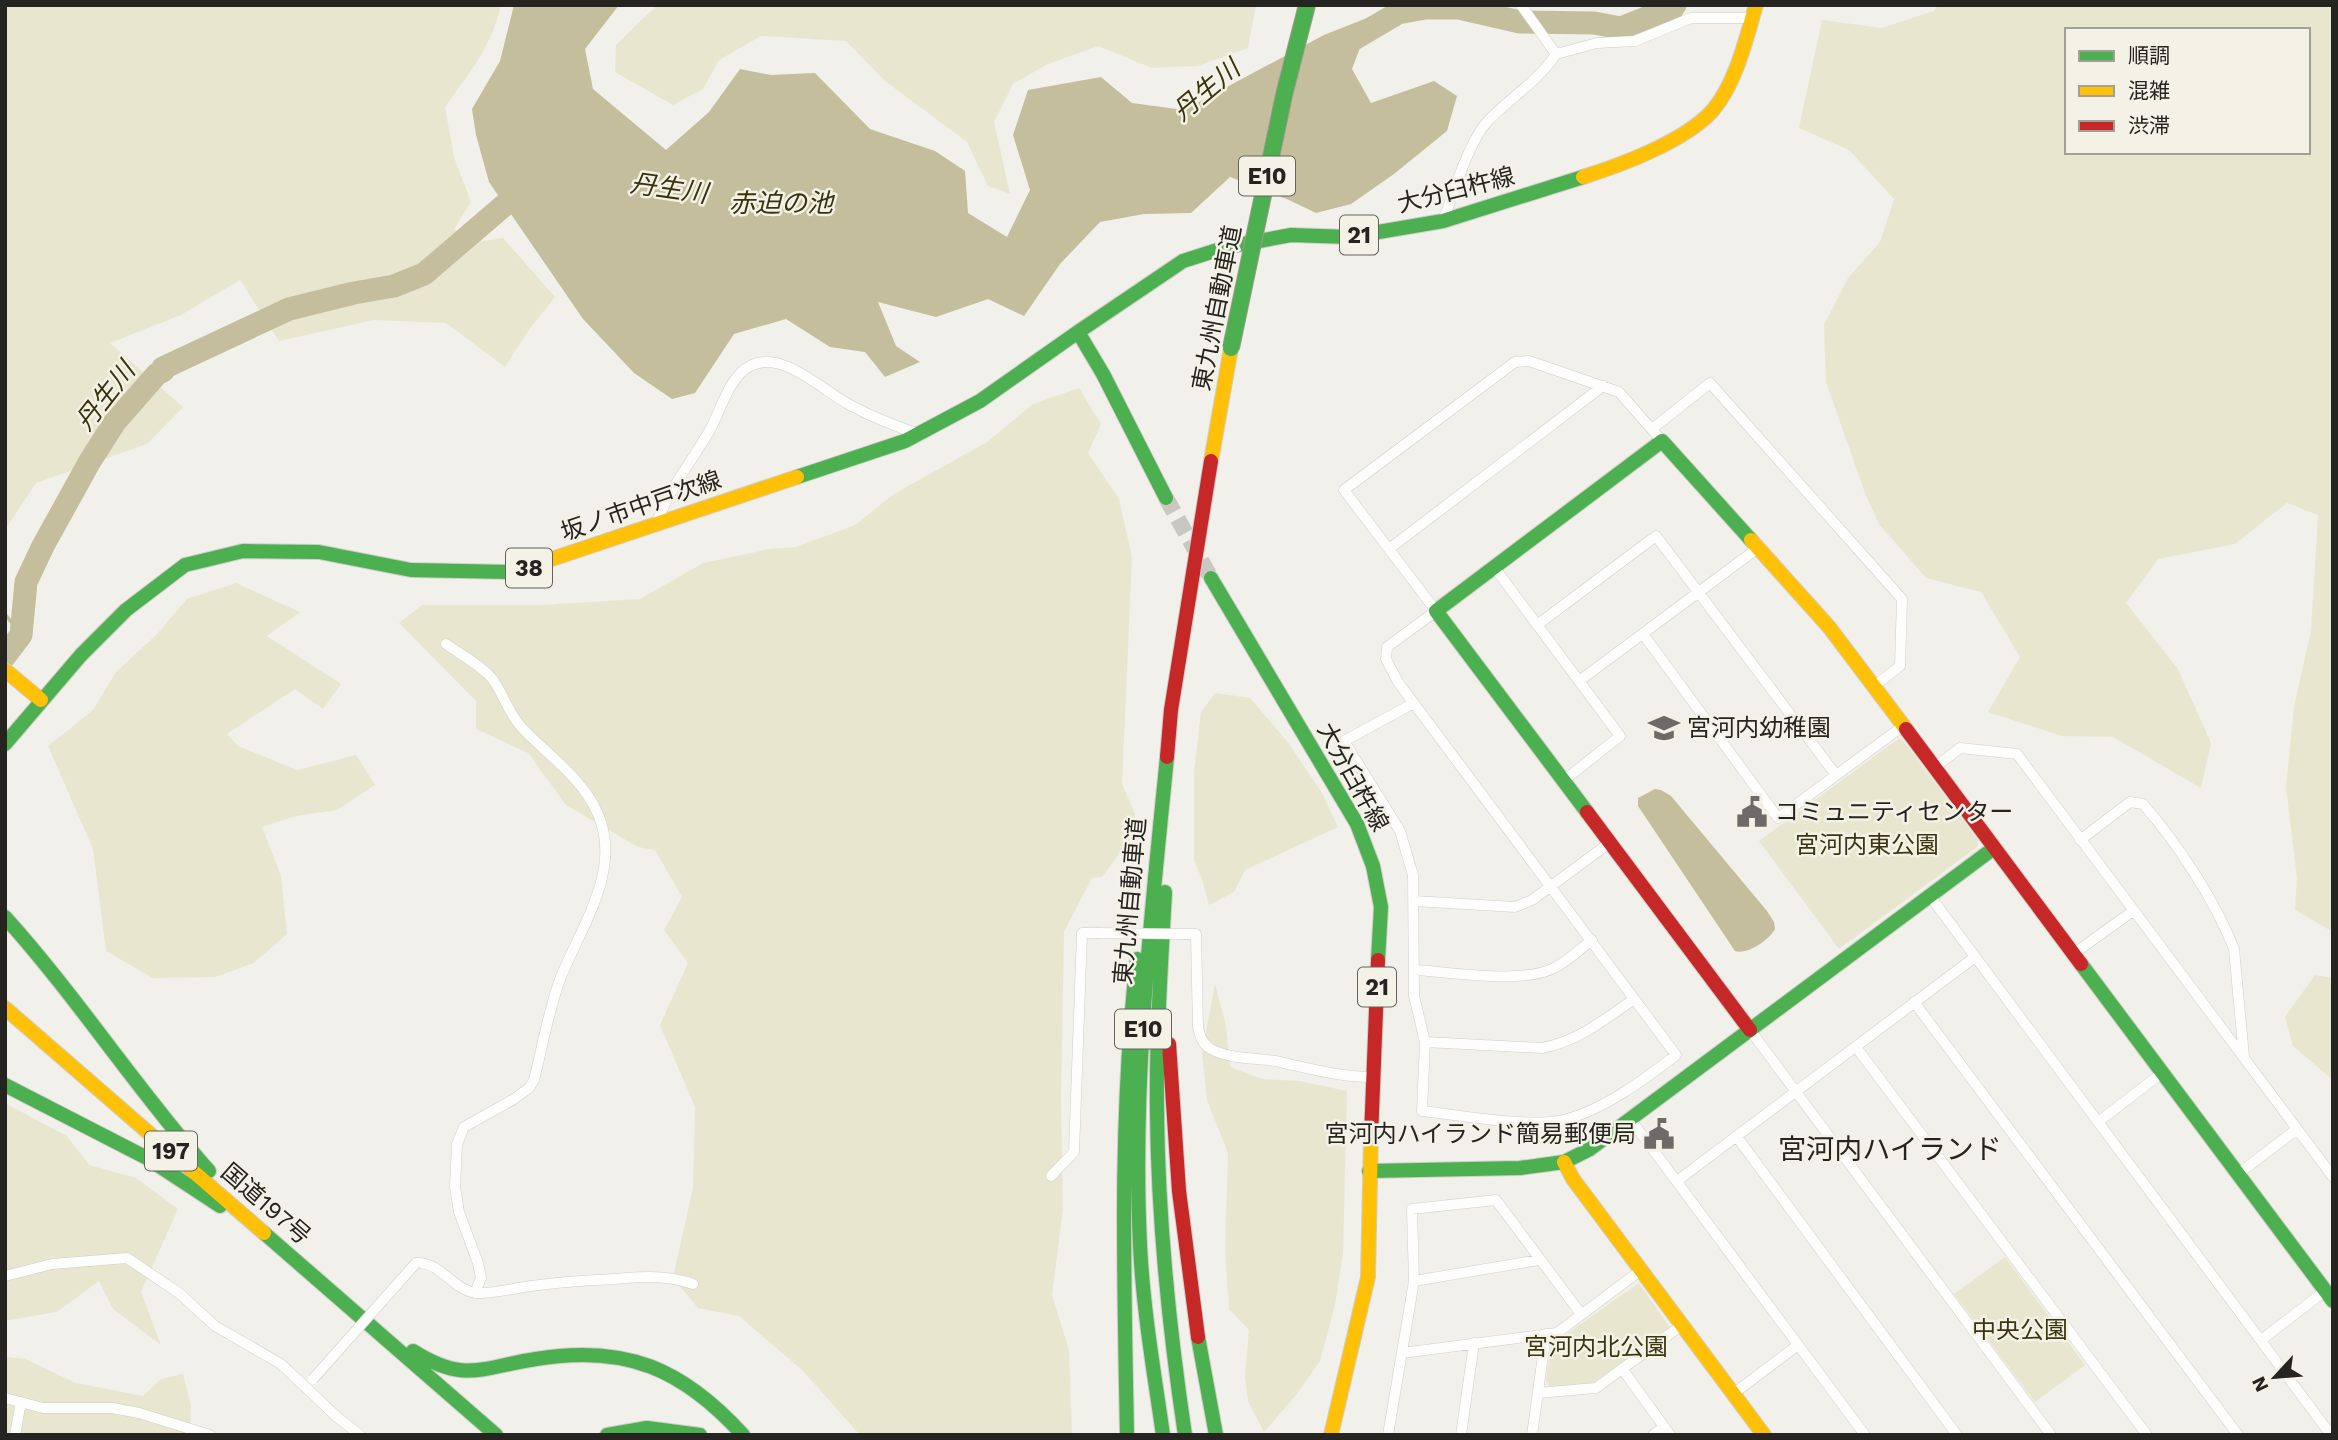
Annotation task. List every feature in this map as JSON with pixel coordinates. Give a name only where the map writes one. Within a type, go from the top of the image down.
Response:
[{"type":"main road","name":"東九州自動車道","points":[[1163,1435],[1142,1270],[1138,1123],[1147,962],[1171,710],[1205,492],[1231,348],[1284,95],[1307,5]]},
{"type":"main road","name":"大分臼杵線","points":[[1078,332],[1184,261],[1227,247],[1291,235],[1349,237],[1443,221],[1587,176],[1681,138],[1713,110],[1736,71],[1754,12]]},
{"type":"main road","name":"坂ノ市中戸次線","points":[[5,744],[41,700],[126,610],[185,565],[243,551],[319,552],[411,570],[517,572],[905,441],[980,401],[1078,332]]},
{"type":"main road","points":[[1078,332],[1103,374],[1166,498]]},
{"type":"main road","points":[[1750,1031],[1436,611],[1494,568],[1657,435],[1829,627],[2329,1296]]},
{"type":"main road","name":"大分臼杵線","points":[[1211,578],[1357,824],[1373,866],[1381,907],[1372,1077],[1368,1277],[1331,1435]]},
{"type":"main road","name":"東九州自動車道","points":[[1185,1435],[1169,1315],[1159,1176],[1158,1054],[1170,810],[1186,624]]},
{"type":"main road","points":[[8,673],[41,700]]},
{"type":"main road","points":[[1127,1435],[1125,1069],[1160,770],[1171,710]]},
{"type":"main road","points":[[1369,1171],[1520,1168],[1564,1162],[1590,1149],[1994,848]]},
{"type":"main road","points":[[1164,911],[1177,1171],[1192,1297],[1216,1435]]},
{"type":"main road","points":[[5,917],[41,955],[170,1128],[273,1240]]},
{"type":"main road","name":"国道197号","points":[[5,1008],[496,1435]]},
{"type":"main road","points":[[5,1085],[147,1158],[273,1240]]},
{"type":"main road","points":[[1564,1162],[1573,1180],[1764,1435]]},
{"type":"main road","points":[[336,1296],[422,1357],[461,1372],[488,1371],[533,1359],[568,1354],[608,1355],[646,1363],[701,1392],[743,1435]]},
{"type":"main road","points":[[607,1435],[648,1428],[701,1435]]},
{"type":"street","points":[[1521,5],[1554,51]]},
{"type":"street","points":[[1554,51],[1597,43],[1635,41],[1690,18],[1754,12]]},
{"type":"street","points":[[1443,221],[1476,139],[1487,123],[1547,69],[1554,51]]},
{"type":"street","points":[[656,525],[662,508],[696,455],[736,378],[750,366],[770,361],[788,366],[848,404],[892,425],[919,434]]},
{"type":"street","points":[[1414,703],[1343,741],[1400,831],[1413,875],[1414,996],[1425,1042],[1422,1111],[1541,1122],[1562,1120],[1590,1111],[1676,1055],[1591,940],[1551,887],[1414,703],[1398,682],[1386,659],[1387,647],[1436,611],[1344,490],[1514,362],[1529,361],[1619,392],[1657,435],[1710,383],[1902,599],[1900,666],[1873,687]]},
{"type":"street","points":[[1389,549],[1603,386]]},
{"type":"street","points":[[1537,625],[1656,536],[1836,775]]},
{"type":"street","points":[[1579,681],[1758,548]]},
{"type":"street","points":[[1494,568],[1620,736],[1562,782]]},
{"type":"street","points":[[1643,634],[1778,818],[1903,726]]},
{"type":"street","points":[[446,645],[491,677],[520,726],[579,784],[597,811],[606,841],[607,860],[589,918],[560,981],[547,1021],[534,1080],[529,1088],[514,1099],[464,1127],[457,1144],[455,1187],[459,1212],[481,1278],[475,1293]]},
{"type":"street","points":[[1934,768],[1960,748],[2017,754],[2333,1177]]},
{"type":"street","points":[[2080,839],[2130,802],[2143,804],[2182,854],[2234,949],[2244,1057]]},
{"type":"street","points":[[1414,901],[1516,907],[1551,887],[1608,844]]},
{"type":"street","points":[[1930,896],[2331,1435]]},
{"type":"street","points":[[2073,954],[2133,911]]},
{"type":"street","points":[[1051,1176],[1074,1153],[1083,933],[1196,934],[1198,1027],[1201,1039],[1209,1048],[1221,1053],[1342,1076],[1372,1077]]},
{"type":"street","points":[[1415,970],[1500,976],[1536,974],[1555,968],[1591,940]]},
{"type":"street","points":[[1676,1181],[1975,957]]},
{"type":"street","points":[[1425,1042],[1542,1048],[1560,1045],[1590,1030],[1634,999]]},
{"type":"street","points":[[1914,1002],[2238,1435]]},
{"type":"street","points":[[1750,1031],[2051,1435]]},
{"type":"street","points":[[1856,1047],[2147,1435]]},
{"type":"street","points":[[2098,1122],[2162,1073]]},
{"type":"street","points":[[1631,1119],[1865,1435]]},
{"type":"street","points":[[2238,1174],[2297,1129]]},
{"type":"street","points":[[1737,1137],[1957,1435]]},
{"type":"street","points":[[1388,1435],[1414,1281],[1412,1209],[1496,1200],[1581,1314]]},
{"type":"street","points":[[5,1276],[52,1264],[127,1258],[178,1293],[215,1326],[281,1364],[360,1435]]},
{"type":"street","points":[[1414,1281],[1539,1260]]},
{"type":"street","points":[[305,1387],[415,1264],[425,1262],[435,1266],[459,1286],[475,1293],[570,1280],[653,1275],[692,1283]]},
{"type":"street","points":[[1402,1353],[1557,1333],[1641,1270]]},
{"type":"street","points":[[2261,1340],[2329,1296]]},
{"type":"street","points":[[1538,1393],[1589,1390],[1603,1384],[1682,1325]]},
{"type":"street","points":[[1532,1435],[1546,1334]]},
{"type":"street","points":[[1461,1435],[1474,1343]]},
{"type":"street","points":[[1733,1394],[1798,1345]]},
{"type":"street","points":[[1623,1370],[1667,1431],[1653,1435]]},
{"type":"street","points":[[5,1398],[43,1408],[112,1408],[139,1413],[210,1435]]},
{"type":"street","points":[[15,1435],[21,1402]]},
{"type":"green space","points":[[5,5],[501,5],[486,47],[445,107],[454,157],[471,202],[454,229],[477,242],[503,238],[555,297],[528,331],[505,367],[446,323],[374,320],[279,341],[240,280],[181,315],[110,343],[183,407],[147,444],[36,483],[5,530]]},
{"type":"green space","points":[[657,5],[1256,5],[1248,48],[1198,66],[1152,68],[1098,46],[1046,65],[1013,84],[994,122],[1010,194],[988,186],[967,142],[885,81],[846,41],[761,36],[719,60],[703,89],[673,105],[615,72],[616,45]]},
{"type":"green space","points":[[1938,5],[2333,5],[2333,932],[2295,910],[2297,878],[2286,787],[2294,707],[2311,630],[2318,515],[2287,503],[2235,544],[2158,559],[2126,603],[2178,669],[2211,743],[2201,788],[2113,737],[2062,736],[1988,712],[2020,657],[1981,592],[1926,578],[1879,524],[1866,496],[1826,382],[1824,325],[1848,278],[1880,242],[1894,199],[1849,150],[1799,128],[1822,20],[1882,28],[1934,11]]},
{"type":"green space","points":[[1079,388],[1101,424],[1088,453],[1119,499],[1132,557],[1122,784],[1135,814],[1132,836],[1102,877],[1092,878],[1064,932],[1061,1098],[1063,1209],[1052,1295],[1069,1350],[1072,1435],[860,1435],[803,1371],[739,1316],[698,1308],[673,1278],[693,1188],[695,1107],[660,1025],[688,963],[664,930],[682,897],[655,850],[638,847],[566,805],[528,753],[476,729],[476,701],[399,623],[422,605],[541,605],[640,599],[703,563],[770,549],[796,547],[855,525],[894,494],[987,442],[1033,404]]},
{"type":"green space","points":[[236,583],[300,612],[267,636],[341,684],[323,709],[295,689],[227,734],[238,746],[297,770],[356,755],[375,785],[337,810],[296,816],[262,827],[281,876],[287,934],[254,963],[215,977],[153,978],[106,951],[93,849],[48,746],[93,710],[116,672],[156,635],[187,599]]},
{"type":"green space","points":[[1215,693],[1250,698],[1287,741],[1322,793],[1338,827],[1245,870],[1234,892],[1209,905],[1194,860],[1194,772],[1201,712]]},
{"type":"green space","name":"宮河内東公園","points":[[1898,739],[1902,739],[1978,840],[1977,847],[1839,949],[1759,841]]},
{"type":"green space","points":[[2315,975],[2333,978],[2333,1080],[2293,1046],[2285,1017]]},
{"type":"green space","points":[[1215,984],[1226,1025],[1230,1067],[1262,1079],[1300,1081],[1347,1091],[1343,1253],[1335,1305],[1320,1361],[1297,1394],[1264,1432],[1248,1401],[1245,1377],[1249,1330],[1229,1309],[1225,1248],[1228,1153],[1207,1100],[1202,1053]]},
{"type":"green space","points":[[5,1103],[67,1136],[89,1165],[136,1178],[178,1209],[141,1292],[161,1345],[113,1309],[99,1281],[57,1312],[5,1321]]},
{"type":"green space","name":"中央公園","points":[[2005,1257],[2085,1365],[2035,1402],[1954,1294]]},
{"type":"green space","name":"宮河内北公園","points":[[1639,1283],[1670,1328],[1593,1383],[1550,1387],[1546,1380],[1551,1345]]},
{"type":"green space","points":[[5,1357],[25,1359],[76,1383],[143,1396],[161,1379],[183,1374],[191,1406],[190,1435],[5,1435]]},
{"type":"water","name":"赤迫の池","points":[[514,5],[619,5],[585,49],[593,89],[666,150],[709,112],[740,69],[771,75],[815,73],[870,129],[935,151],[965,171],[968,213],[1007,237],[1030,190],[1013,135],[1028,90],[1101,77],[1132,103],[1184,110],[1324,35],[1372,16],[1352,69],[1371,103],[1434,81],[1457,96],[1447,131],[1394,174],[1351,204],[1316,213],[1230,177],[1191,213],[1144,214],[1100,222],[1060,264],[1024,316],[988,299],[936,317],[878,302],[896,346],[920,362],[885,377],[865,352],[830,347],[786,319],[734,334],[695,393],[672,399],[634,373],[583,319],[489,182],[472,109],[500,61]]},
{"type":"water","points":[[1655,789],[1671,796],[1767,911],[1775,929],[1758,946],[1746,951],[1735,951],[1638,806],[1638,798]]},
{"type":"waterway","name":"丹生川","points":[[1342,46],[1398,13],[1425,8],[1459,8],[1520,22],[1594,23],[1621,28],[1654,15],[1670,12],[1675,5]]},
{"type":"waterway","name":"丹生川","points":[[5,656],[21,635],[26,582],[43,546],[115,422],[163,368],[289,309],[394,286],[424,274],[515,196],[533,198]]},
{"type":"waterway","points":[[5,614],[21,635]]},
{"type":"tunnel","points":[[1166,498],[1211,578]]},
{"type":"traffic: fast","points":[[1231,348],[1284,95],[1307,5]]},
{"type":"traffic: fast","points":[[1166,498],[1103,374],[1078,332],[1183,261],[1227,247],[1291,235],[1349,237],[1443,221],[1583,177]]},
{"type":"traffic: fast","points":[[797,477],[905,441],[980,401],[1078,332]]},
{"type":"traffic: fast","points":[[1587,812],[1436,611],[1662,441],[1751,540]]},
{"type":"traffic: fast","points":[[5,744],[81,655],[126,610],[185,565],[243,551],[319,552],[411,570],[513,572]]},
{"type":"traffic: fast","points":[[1211,578],[1357,824],[1373,866],[1381,907],[1378,960]]},
{"type":"traffic: fast","points":[[1163,1435],[1144,1293],[1138,1184],[1144,1001],[1167,757]]},
{"type":"traffic: fast","points":[[1369,1171],[1520,1168],[1564,1162],[1590,1149],[1994,848]]},
{"type":"traffic: fast","points":[[1165,892],[1157,1056],[1158,1152],[1165,1273],[1185,1435]]},
{"type":"traffic: fast","points":[[5,917],[58,979],[157,1109],[209,1171]]},
{"type":"traffic: fast","points":[[1127,1435],[1125,1138],[1137,959]]},
{"type":"traffic: fast","points":[[2081,964],[2333,1301]]},
{"type":"traffic: fast","points":[[5,1085],[147,1158],[220,1206]]},
{"type":"traffic: fast","points":[[264,1233],[496,1435]]},
{"type":"traffic: fast","points":[[1198,1337],[1216,1435]]},
{"type":"traffic: fast","points":[[413,1351],[431,1361],[461,1370],[487,1369],[568,1355],[598,1355],[625,1359],[675,1378],[721,1412],[743,1435]]},
{"type":"traffic: fast","points":[[607,1435],[647,1428],[700,1435]]},
{"type":"traffic: slow","points":[[1583,177],[1634,159],[1670,142],[1687,132],[1713,110],[1734,74],[1756,5]]},
{"type":"traffic: slow","points":[[1211,461],[1231,348]]},
{"type":"traffic: slow","points":[[513,572],[797,477]]},
{"type":"traffic: slow","points":[[1751,540],[1829,627],[1906,729]]},
{"type":"traffic: slow","points":[[5,670],[41,700]]},
{"type":"traffic: slow","points":[[5,1008],[264,1233]]},
{"type":"traffic: slow","points":[[1331,1435],[1368,1277],[1371,1137]]},
{"type":"traffic: slow","points":[[1564,1162],[1573,1179],[1764,1435]]},
{"type":"traffic: jam","points":[[1167,757],[1171,710],[1211,461]]},
{"type":"traffic: jam","points":[[1906,729],[2081,964]]},
{"type":"traffic: jam","points":[[1587,812],[1750,1030]]},
{"type":"traffic: jam","points":[[1371,1137],[1378,960]]},
{"type":"traffic: jam","points":[[1169,1044],[1179,1191],[1198,1337]]},
{"type":"place","name":"宮河内幼稚園","points":[[1664,728]]},
{"type":"place","name":"コミュニティセンター","points":[[1752,812]]},
{"type":"place","name":"宮河内ハイランド簡易郵便局","points":[[1659,1134]]},
{"type":"district","name":"宮河内ハイランド","points":[[1890,1149]]}]
